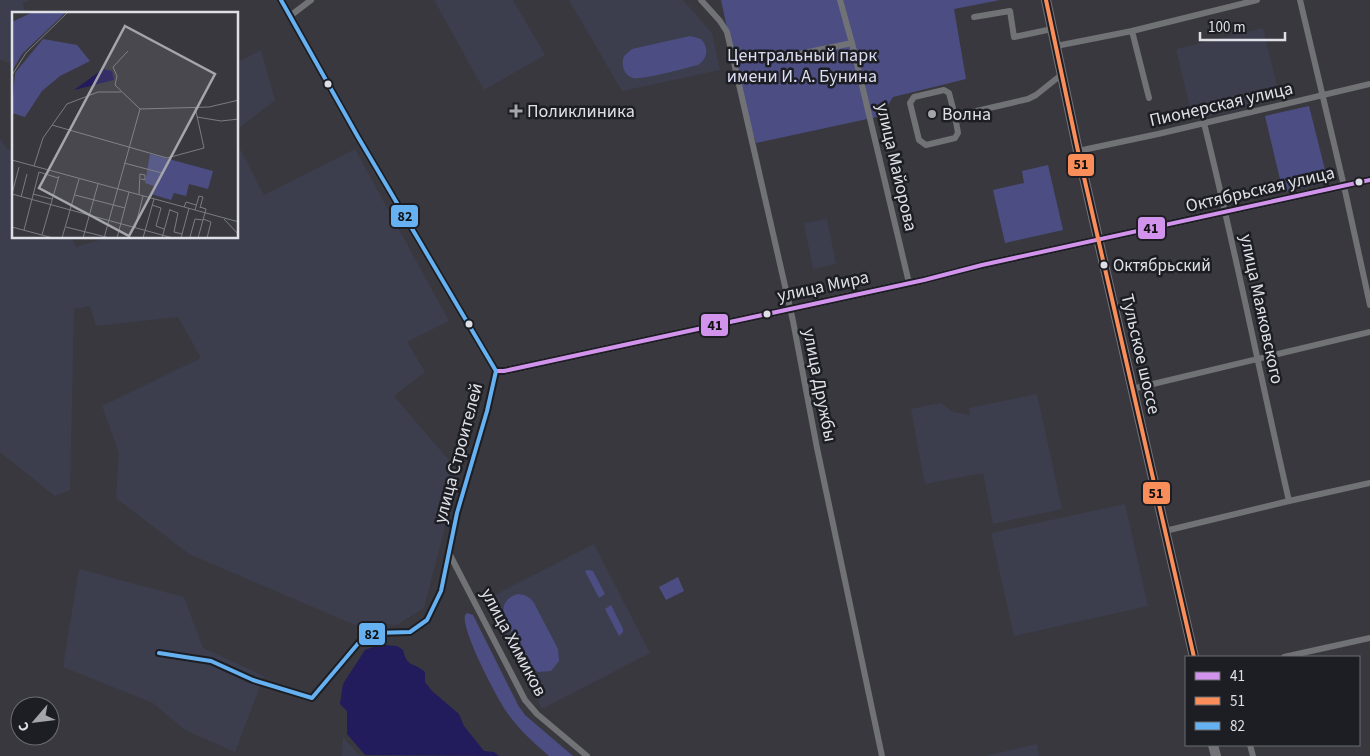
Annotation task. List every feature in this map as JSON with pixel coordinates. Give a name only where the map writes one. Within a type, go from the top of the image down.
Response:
[{"type":"main road","name":"Тульское шоссе","points":[[1046,0],[1098,240],[1194,656]]},
{"type":"street","name":"улица Строителей","points":[[159,653],[212,661],[253,680],[312,698],[361,640],[374,633],[410,632],[427,620],[441,591],[457,513],[496,371],[358,137],[281,0]]},
{"type":"street","points":[[290,16],[311,0]]},
{"type":"street","name":"улица Дружбы","points":[[701,0],[727,32],[790,308],[817,448],[882,756]]},
{"type":"street","name":"улица Майорова","points":[[840,0],[852,43],[908,283]]},
{"type":"street","points":[[1056,46],[1132,31],[1257,0]]},
{"type":"street","points":[[1300,0],[1370,305]]},
{"type":"street","points":[[974,17],[1010,11],[1014,37],[1052,30]]},
{"type":"street","points":[[1132,31],[1149,98]]},
{"type":"street","points":[[799,54],[852,43]]},
{"type":"street","points":[[955,116],[1028,99],[1061,75]]},
{"type":"street","name":"Пионерская улица","points":[[1078,151],[1370,84]]},
{"type":"street","points":[[944,90],[949,93],[955,116],[958,133],[955,138],[926,145],[919,140],[910,103],[914,97],[944,90]]},
{"type":"street","name":"улица Маяковского","points":[[1204,123],[1226,212],[1256,359],[1289,500]]},
{"type":"street","name":"Октябрьская улица","points":[[1098,240],[1370,180]]},
{"type":"street","name":"улица Мира","points":[[496,371],[504,371],[1098,240]]},
{"type":"street","points":[[1132,389],[1370,332]]},
{"type":"street","points":[[1166,531],[1289,500],[1370,483]]},
{"type":"street","name":"улица Химиков","points":[[449,552],[525,700],[537,714],[587,756]]},
{"type":"street","points":[[1289,656],[1370,638]]},
{"type":"shaded area","points":[[0,0],[30,0],[23,3],[25,12],[12,12],[12,63],[0,60]]},
{"type":"shaded area","points":[[434,0],[513,0],[545,55],[484,90]]},
{"type":"shaded area","points":[[569,0],[683,0],[712,33],[720,70],[622,91]]},
{"type":"shaded area","points":[[1263,28],[1280,99],[1193,120],[1176,49]]},
{"type":"shaded area","points":[[261,50],[275,100],[239,128],[239,61]]},
{"type":"shaded area","points":[[0,139],[8,150],[12,148],[12,239],[72,239],[76,247],[103,239],[239,239],[239,147],[264,195],[355,149],[449,321],[407,342],[425,372],[394,396],[459,472],[424,608],[397,625],[374,623],[355,625],[189,554],[116,498],[119,453],[102,406],[201,358],[178,317],[96,326],[90,306],[74,309],[70,490],[55,496],[0,452]]},
{"type":"shaded area","points":[[827,219],[836,264],[813,269],[804,223]]},
{"type":"shaded area","points":[[1037,394],[1062,509],[993,524],[983,473],[925,484],[911,409],[941,403],[953,412],[970,415],[969,408]]},
{"type":"shaded area","points":[[1125,504],[1148,606],[1014,636],[991,533]]},
{"type":"shaded area","points":[[594,544],[650,653],[542,709],[485,600]]},
{"type":"shaded area","points":[[79,569],[184,597],[203,648],[264,676],[235,752],[185,730],[153,703],[63,667]]},
{"type":"shaded area","points":[[385,645],[397,646],[403,650],[409,662],[425,672],[425,682],[432,691],[459,714],[464,726],[484,751],[494,752],[499,756],[365,755],[347,734],[347,711],[340,704],[343,684],[365,650]]},
{"type":"shaded area","points":[[343,737],[360,756],[342,756]]},
{"type":"shaded area","points":[[1037,744],[1039,756],[985,756]]},
{"type":"green space","name":"Центральный парк имени И. А. Бунина","points":[[721,0],[1000,0],[954,9],[966,79],[893,97],[881,116],[756,143],[742,98]]},
{"type":"green space","points":[[690,36],[701,39],[706,49],[704,59],[698,65],[638,78],[630,77],[625,72],[623,66],[624,56],[632,49]]},
{"type":"green space","points":[[1309,106],[1328,182],[1283,192],[1265,116]]},
{"type":"green space","points":[[1048,165],[1063,230],[1005,243],[993,190],[1024,183],[1022,171]]},
{"type":"green space","points":[[585,571],[593,571],[605,594],[599,598]]},
{"type":"green space","points":[[678,577],[684,591],[666,600],[659,587]]},
{"type":"green space","points":[[518,594],[528,597],[534,603],[558,649],[559,661],[551,671],[538,672],[528,665],[505,619],[505,603]]},
{"type":"green space","points":[[611,605],[623,629],[619,636],[605,609]]},
{"type":"green space","points":[[467,613],[473,615],[518,705],[525,715],[573,756],[549,756],[510,717],[480,663],[468,634],[465,623],[465,615]]},
{"type":"transit line","name":"82","points":[[159,653],[211,661],[253,680],[312,698],[361,640],[374,633],[410,632],[427,620],[441,591],[457,513],[487,411],[496,371],[358,137],[281,0]]},
{"type":"transit line","name":"51","points":[[1046,0],[1078,151],[1194,656]]},
{"type":"transit line","name":"41","points":[[496,371],[504,371],[924,280],[982,265],[1370,180]]},
{"type":"place","name":"Поликлиника","points":[[516,111]]},
{"type":"place","name":"Волна","points":[[932,114]]},
{"type":"place","name":"Октябрьский","points":[[1104,265]]}]
